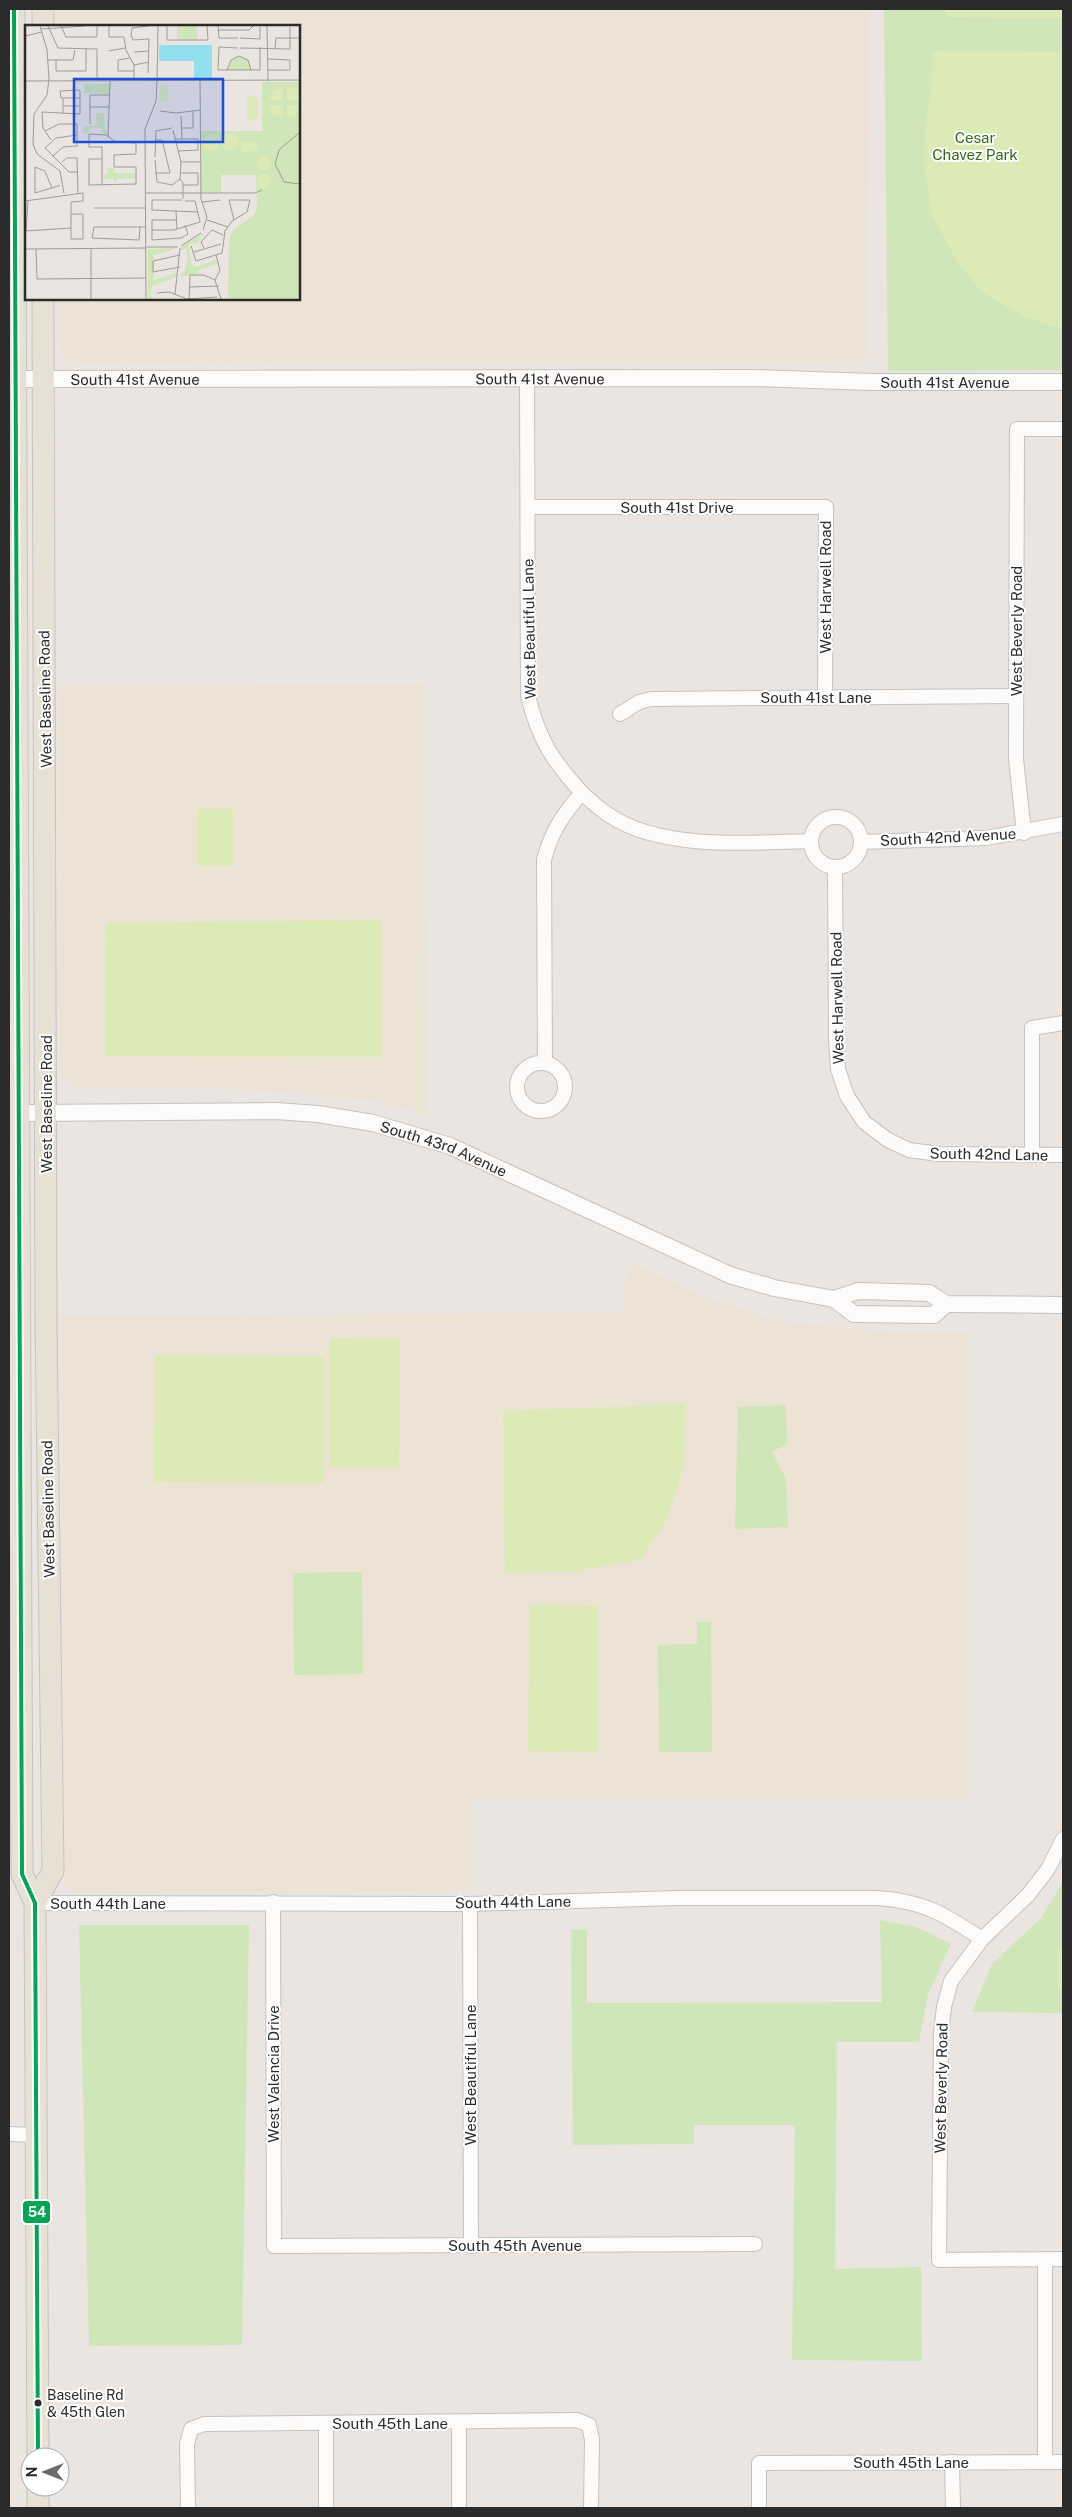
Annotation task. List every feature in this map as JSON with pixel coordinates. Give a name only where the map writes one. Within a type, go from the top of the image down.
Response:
[{"type":"main road","name":"West Baseline Road","points":[[14,9],[16,834],[13,1502],[22,1874],[34,1904],[38,2447]]},
{"type":"main road","points":[[43,9],[43,25]]},
{"type":"main road","name":"West Baseline Road","points":[[34,1904],[53,1871],[48,1482],[38,1113],[43,300]]},
{"type":"street","name":"South 41st Avenue","points":[[16,380],[527,378],[1063,382]]},
{"type":"street","name":"West Beautiful Lane","points":[[527,378],[528,696],[544,746],[582,793]]},
{"type":"street","name":"West Beverly Road","points":[[1024,833],[1016,759],[1017,429],[1063,428]]},
{"type":"street","name":"South 41st Drive","points":[[528,507],[826,506]]},
{"type":"street","name":"West Harwell Road","points":[[825,697],[826,506]]},
{"type":"street","name":"South 41st Lane","points":[[620,714],[639,702],[651,698],[1016,696]]},
{"type":"street","points":[[545,1063],[544,860],[550,838],[562,815],[582,793],[609,816],[629,826],[679,841],[810,841]]},
{"type":"street","points":[[832,816],[841,816],[856,825],[862,842],[860,850],[851,863],[836,867],[820,862],[812,849],[810,841],[817,825],[832,816]]},
{"type":"street","name":"South 42nd Avenue","points":[[862,842],[956,840],[1024,833],[1063,824]]},
{"type":"street","name":"West Harwell Road","points":[[836,867],[836,1030],[838,1069],[847,1096],[864,1122]]},
{"type":"street","points":[[1032,1155],[1032,1028],[1063,1023]]},
{"type":"street","name":"South 43rd Avenue","points":[[38,1113],[276,1111],[318,1114],[373,1124],[450,1146],[730,1275],[774,1288],[834,1300],[854,1314],[934,1315],[946,1304]]},
{"type":"street","name":"South 42nd Lane","points":[[864,1122],[888,1140],[910,1150],[939,1154],[1063,1155]]},
{"type":"street","name":"South 43rd Avenue","points":[[834,1300],[858,1292],[929,1293],[946,1304],[1063,1305]]},
{"type":"street","name":"West Beverly Road","points":[[1046,2259],[939,2260],[941,2032],[944,2007],[951,1981],[982,1939],[1028,1895],[1048,1870],[1063,1839]]},
{"type":"street","name":"South 44th Lane","points":[[34,1904],[273,1902],[470,1904],[678,1898],[900,1899],[927,1906],[982,1939]]},
{"type":"street","name":"West Valencia Drive","points":[[273,1902],[274,2246]]},
{"type":"street","name":"West Beautiful Lane","points":[[470,1904],[471,2246]]},
{"type":"street","points":[[9,2134],[36,2135]]},
{"type":"street","name":"South 45th Avenue","points":[[274,2246],[755,2244]]},
{"type":"street","points":[[1045,2462],[1046,2259],[1063,2259]]},
{"type":"street","name":"South 45th Lane","points":[[188,2508],[187,2444],[191,2429],[204,2424],[577,2420],[588,2424],[592,2440],[592,2508]]},
{"type":"street","points":[[459,2422],[459,2508]]},
{"type":"street","points":[[326,2423],[326,2508]]},
{"type":"street","points":[[952,2462],[953,2508]]},
{"type":"street","name":"South 45th Lane","points":[[759,2508],[759,2463],[1063,2462]]},
{"type":"shaded area","points":[[56,9],[870,9],[866,361],[80,363],[72,360],[64,356],[57,342],[57,300],[300,300],[300,25],[56,25]]},
{"type":"shaded area","points":[[424,684],[428,1119],[415,1111],[369,1100],[228,1088],[84,1088],[71,1085],[64,1079],[59,1067],[58,687]]},
{"type":"shaded area","points":[[633,1263],[700,1295],[778,1321],[896,1333],[969,1333],[970,1799],[470,1799],[471,1891],[80,1894],[71,1892],[66,1887],[64,1879],[61,1316],[625,1312],[626,1280]]},
{"type":"green space","name":"Cesar Chavez Park","points":[[884,9],[1063,9],[1063,370],[888,371]]},
{"type":"green space","points":[[945,9],[1063,9],[1063,18],[948,17]]},
{"type":"green space","points":[[933,51],[1063,52],[1063,330],[1023,316],[982,292],[957,261],[932,215],[924,168],[925,128],[931,94]]},
{"type":"green space","points":[[198,809],[233,809],[233,866],[197,866]]},
{"type":"green space","points":[[381,920],[381,1057],[105,1056],[106,923]]},
{"type":"green space","points":[[330,1338],[400,1339],[399,1467],[329,1467]]},
{"type":"green space","points":[[155,1356],[324,1357],[324,1483],[154,1482]]},
{"type":"green space","points":[[685,1404],[684,1467],[667,1519],[640,1560],[575,1571],[505,1572],[503,1411]]},
{"type":"green space","points":[[786,1405],[787,1444],[772,1452],[786,1479],[788,1527],[735,1529],[738,1407]]},
{"type":"green space","points":[[362,1572],[363,1674],[294,1675],[293,1573]]},
{"type":"green space","points":[[530,1605],[598,1606],[597,1752],[528,1751]]},
{"type":"green space","points":[[697,1622],[711,1622],[712,1752],[659,1752],[658,1645],[697,1644]]},
{"type":"green space","points":[[1063,1882],[1063,2013],[972,2012],[992,1964],[1041,1918]]},
{"type":"green space","points":[[880,1920],[917,1927],[951,1944],[928,1994],[919,2042],[837,2042],[835,2269],[921,2267],[922,2361],[792,2360],[795,2125],[694,2125],[694,2144],[573,2145],[571,1930],[587,1929],[587,2003],[882,2002]]},
{"type":"green space","points":[[79,1925],[249,1925],[242,2345],[89,2346]]},
{"type":"green space","points":[[1057,1950],[1063,1950],[1063,1989],[1057,1989]]},
{"type":"transit line","name":"54","points":[[14,9],[22,1874],[35,1903],[38,2447]]},
{"type":"place","name":"Baseline Rd & 45th Glen","points":[[38,2403]]}]
